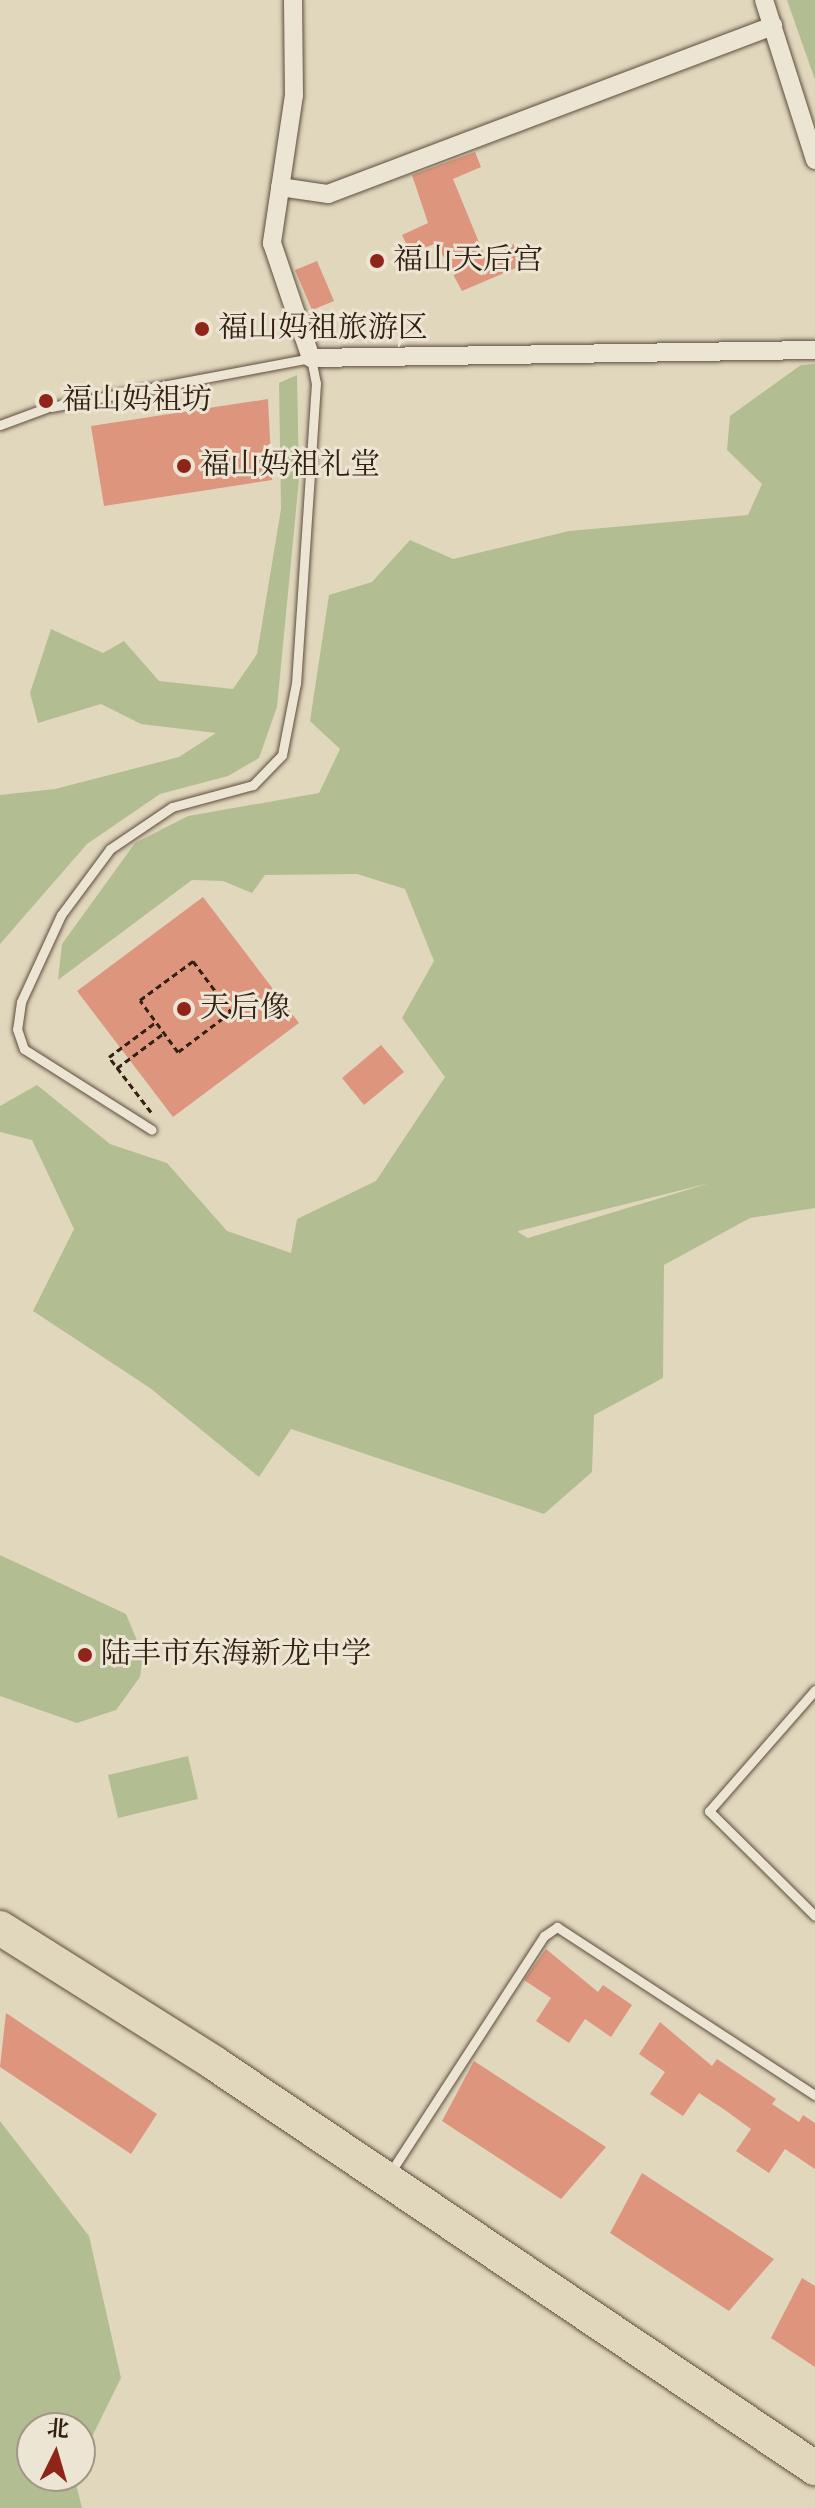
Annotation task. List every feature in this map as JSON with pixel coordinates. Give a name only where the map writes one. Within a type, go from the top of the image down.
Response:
[{"type":"highway","points":[[0,1928],[386,2179],[815,2468]]},
{"type":"street","points":[[293,0],[296,61],[272,243],[311,358],[815,350]]},
{"type":"street","points":[[764,0],[815,160]]},
{"type":"street","points":[[280,187],[328,194],[773,26]]},
{"type":"lane","points":[[0,425],[48,407],[311,358],[313,472],[292,726],[282,755],[253,785],[172,807],[110,849],[61,915],[21,1002],[17,1029],[24,1049],[149,1128]]},
{"type":"lane","points":[[815,1690],[709,1811],[815,1916]]},
{"type":"lane","points":[[386,2179],[544,1936],[557,1927],[815,2095]]},
{"type":"path","points":[[193,961],[231,1012],[178,1052],[156,1022],[140,1000],[193,961]]},
{"type":"path","points":[[149,1128],[153,1115],[109,1057],[156,1022]]},
{"type":"path","points":[[117,1068],[164,1033]]},
{"type":"green space","points":[[787,0],[815,0],[815,80]]},
{"type":"green space","points":[[815,364],[815,1208],[750,1218],[664,1265],[663,1378],[594,1415],[592,1472],[544,1514],[291,1429],[259,1477],[150,1388],[33,1311],[74,1229],[32,1140],[0,1132],[0,1106],[37,1085],[110,1144],[167,1163],[227,1231],[291,1253],[297,1219],[376,1181],[445,1077],[402,1018],[434,961],[405,889],[357,874],[265,875],[252,893],[223,881],[192,880],[58,980],[62,944],[135,843],[188,816],[319,793],[340,749],[310,721],[329,595],[372,582],[410,540],[453,559],[569,531],[748,515],[762,484],[727,450],[730,416],[801,365]],"holes":[[[710,1183],[528,1238],[518,1231]]]},
{"type":"green space","points":[[297,375],[299,479],[277,707],[259,758],[228,776],[160,794],[87,844],[0,944],[0,795],[55,789],[179,757],[216,733],[141,724],[101,704],[38,723],[30,693],[51,629],[103,653],[124,641],[159,681],[233,689],[257,654],[281,509],[279,383]]},
{"type":"green space","points":[[0,1555],[126,1614],[143,1655],[140,1677],[116,1710],[77,1723],[0,1696]]},
{"type":"green space","points":[[188,1756],[198,1799],[118,1818],[108,1775]]},
{"type":"green space","points":[[0,2121],[89,2236],[121,2378],[96,2429],[96,2412],[16,2412],[16,2492],[78,2492],[82,2508],[0,2508]]},
{"type":"building","points":[[475,152],[481,167],[453,179],[485,257],[514,244],[523,265],[462,291],[436,243],[411,254],[402,235],[428,223],[412,175]]},
{"type":"building","points":[[317,261],[334,301],[312,310],[295,270]]},
{"type":"building","name":"福山妈祖礼堂","points":[[268,399],[272,480],[104,506],[91,426]]},
{"type":"building","points":[[203,897],[299,1023],[173,1117],[77,991]]},
{"type":"building","points":[[381,1045],[404,1072],[364,1105],[342,1078]]},
{"type":"building","points":[[546,1949],[598,1992],[603,1985],[632,2005],[611,2037],[585,2019],[569,2043],[536,2021],[551,1998],[524,1980]]},
{"type":"building","points":[[6,2013],[157,2114],[131,2154],[0,2067]]},
{"type":"building","points":[[660,2022],[712,2066],[717,2059],[776,2099],[772,2104],[799,2122],[803,2115],[815,2123],[815,2169],[785,2149],[769,2173],[736,2151],[751,2129],[725,2110],[699,2093],[683,2116],[650,2094],[665,2072],[639,2054]]},
{"type":"building","points":[[474,2061],[606,2147],[561,2199],[442,2121]]},
{"type":"building","points":[[642,2173],[774,2259],[729,2311],[610,2233]]},
{"type":"building","points":[[802,2278],[815,2286],[815,2367],[771,2338]]},
{"type":"place","name":"福山天后宫","points":[[377,261]]},
{"type":"place","name":"福山妈祖旅游区","points":[[202,329]]},
{"type":"place","name":"福山妈祖坊","points":[[46,401]]},
{"type":"place","name":"福山妈祖礼堂","points":[[184,466]]},
{"type":"place","name":"天后像","points":[[184,1009]]},
{"type":"place","name":"陆丰市东海新龙中学","points":[[85,1655]]}]
